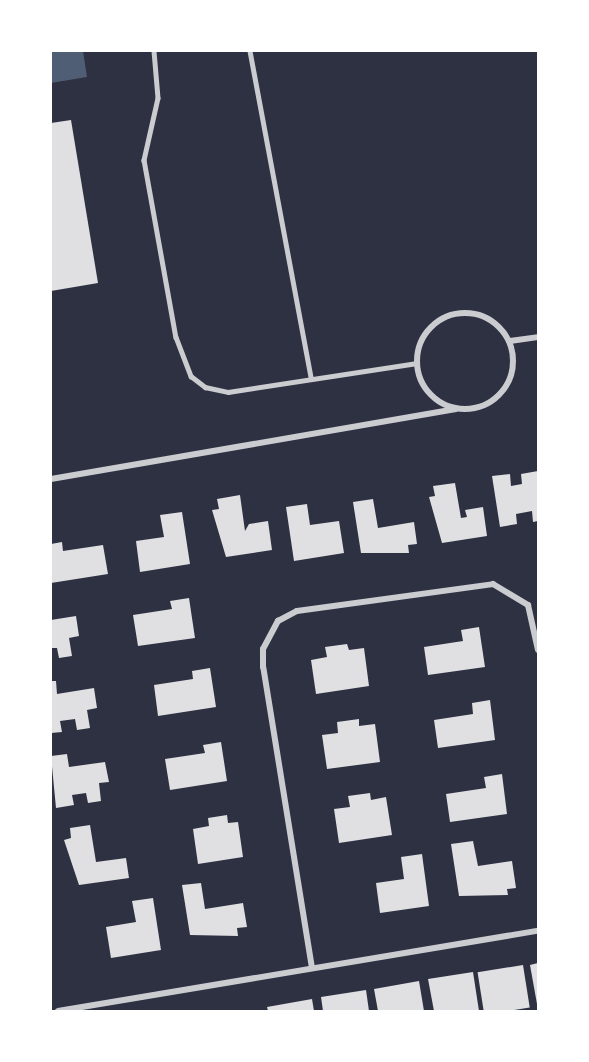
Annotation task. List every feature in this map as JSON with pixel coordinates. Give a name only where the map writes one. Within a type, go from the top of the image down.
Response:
[{"type":"street","points":[[51,479],[486,405],[508,385],[513,364],[510,341],[502,329],[476,314],[447,316],[425,335],[417,363],[429,393],[456,409]]},
{"type":"street","points":[[510,341],[538,337]]},
{"type":"street","points":[[312,968],[263,666],[263,649],[278,621],[297,611],[494,584],[508,588],[528,605],[538,650]]},
{"type":"street","points":[[58,1011],[538,931]]},
{"type":"lane","points":[[154,51],[159,98],[144,160],[182,360],[197,383],[222,391],[417,363]]},
{"type":"lane","points":[[250,51],[311,378]]},
{"type":"water","points":[[51,51],[83,51],[87,77],[51,83]]},
{"type":"building","points":[[71,120],[98,283],[51,291],[51,123]]},
{"type":"building","points":[[538,471],[538,521],[533,522],[532,511],[516,514],[517,524],[500,527],[492,476],[510,474],[511,486],[522,484],[521,474]]},
{"type":"building","points":[[455,483],[461,518],[467,517],[465,510],[483,507],[487,536],[442,543],[429,497],[435,496],[433,486]]},
{"type":"building","points":[[240,495],[245,531],[249,524],[268,521],[272,550],[226,557],[212,510],[219,509],[217,499]]},
{"type":"building","points":[[373,499],[378,528],[414,522],[417,544],[408,545],[409,553],[361,553],[353,502]]},
{"type":"building","points":[[307,504],[310,525],[339,521],[344,553],[294,561],[286,507]]},
{"type":"building","points":[[182,512],[190,564],[140,572],[136,541],[164,537],[160,515]]},
{"type":"building","points":[[62,542],[63,551],[103,545],[108,574],[51,583],[51,544]]},
{"type":"building","points":[[189,598],[195,638],[138,646],[133,615],[172,609],[170,601]]},
{"type":"building","points":[[76,616],[79,636],[69,638],[72,656],[59,658],[57,648],[51,648],[51,620]]},
{"type":"building","points":[[479,627],[485,667],[428,675],[424,647],[463,641],[461,630]]},
{"type":"building","points":[[347,644],[349,650],[364,648],[369,686],[316,694],[311,660],[327,657],[325,647]]},
{"type":"building","points":[[210,668],[216,707],[158,716],[154,685],[193,679],[192,671]]},
{"type":"building","points":[[51,681],[56,681],[57,694],[94,688],[97,708],[87,710],[90,728],[77,730],[75,719],[60,721],[62,732],[51,733]]},
{"type":"building","points":[[490,700],[495,740],[438,748],[434,720],[473,714],[472,703]]},
{"type":"building","points":[[359,719],[359,726],[375,724],[380,762],[327,769],[322,735],[338,733],[337,722]]},
{"type":"building","points":[[221,742],[227,781],[170,790],[165,759],[205,753],[203,745]]},
{"type":"building","points":[[67,754],[69,767],[105,762],[109,782],[99,783],[101,801],[88,803],[86,793],[72,795],[74,805],[56,808],[51,756]]},
{"type":"building","points":[[502,774],[507,814],[450,822],[446,794],[486,788],[484,777]]},
{"type":"building","points":[[370,793],[371,800],[386,797],[392,835],[339,843],[334,809],[350,807],[348,796]]},
{"type":"building","points":[[227,815],[228,823],[238,822],[243,857],[198,864],[193,829],[209,826],[208,818]]},
{"type":"building","points":[[90,825],[96,862],[126,858],[129,878],[79,885],[64,840],[71,838],[70,828]]},
{"type":"building","points":[[473,841],[478,866],[512,861],[516,888],[507,889],[508,895],[459,896],[451,844]]},
{"type":"building","points":[[422,854],[429,906],[380,913],[376,883],[404,879],[401,857]]},
{"type":"building","points":[[201,883],[205,909],[243,903],[247,927],[237,928],[238,936],[190,935],[182,885]]},
{"type":"building","points":[[153,898],[161,950],[111,958],[106,927],[136,922],[132,901]]},
{"type":"building","points":[[538,963],[538,1004],[537,1004],[530,965]]},
{"type":"building","points":[[523,965],[530,1007],[507,1011],[484,1011],[478,972]]},
{"type":"building","points":[[473,972],[479,1011],[434,1011],[428,979]]},
{"type":"building","points":[[419,981],[424,1011],[378,1011],[374,989]]},
{"type":"building","points":[[366,990],[369,1011],[323,1011],[321,997]]},
{"type":"building","points":[[312,999],[314,1011],[268,1011],[267,1007]]}]
